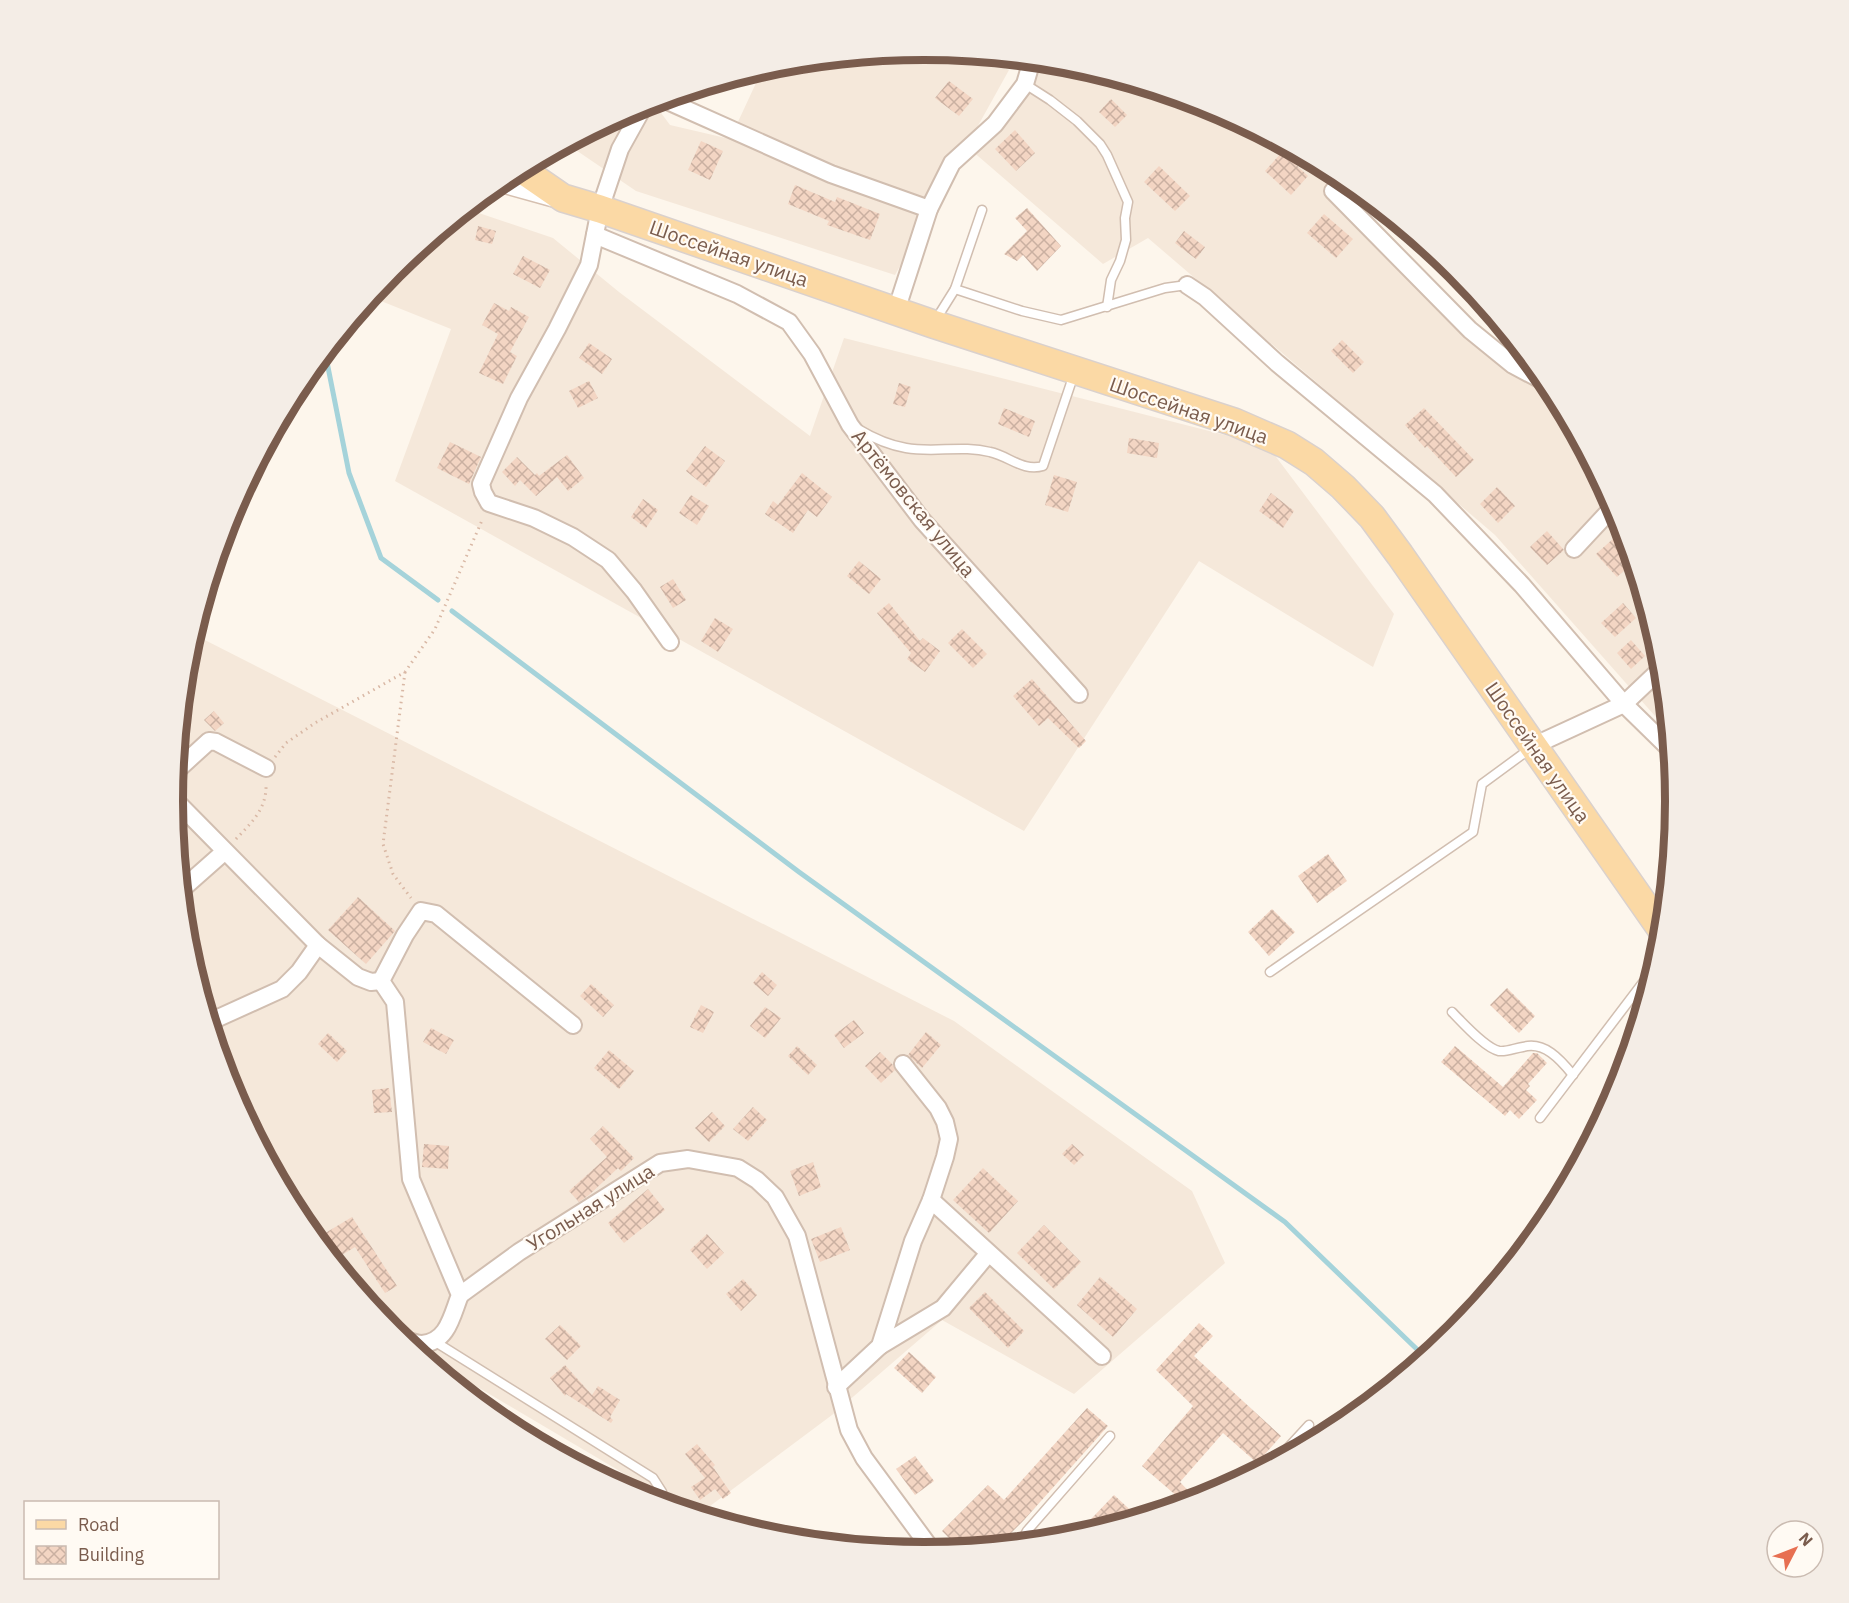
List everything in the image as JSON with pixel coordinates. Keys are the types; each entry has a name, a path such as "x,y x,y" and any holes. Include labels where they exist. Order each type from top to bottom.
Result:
{"main road":[{"path":"529,175 563,198"},
{"name":"Шоссейная улица","path":"515,184 563,198 598,222 896,311 1234,422 1287,445 1314,462 1343,487 1371,517 1407,564 1656,922"}],"street":[{"path":"896,311 929,209 952,163 994,124 1025,84 1030,67"},
{"path":"674,104 831,174 929,209"},
{"path":"637,118 620,149 598,222 589,265 519,398 481,484 489,502 534,518 563,532 608,560 634,591 670,642"},
{"path":"1333,191 1470,330 1513,365 1530,374"},
{"name":"Артёмовская улица","path":"598,222 789,322 812,354 850,425 922,520 1079,694"},
{"path":"1187,285 1204,297 1277,363 1436,494 1522,585 1624,704 1663,742"},
{"path":"1574,549 1608,513"},
{"path":"1533,746 1624,704 1655,675"},
{"path":"185,763 209,741 216,742 266,768"},
{"path":"183,809 318,945 358,977 371,982 381,981"},
{"path":"188,884 224,852"},
{"path":"381,981 405,935 421,911 436,914 573,1025"},
{"path":"216,1020 282,989 299,972 318,945"},
{"path":"381,981 395,1002 411,1179 460,1295 445,1334 434,1341 419,1343"},
{"path":"880,1346 913,1241 931,1200 949,1139 945,1122 938,1108 903,1064"},
{"name":"Угольная улица","path":"460,1295 519,1252 660,1163 688,1159 738,1168 758,1180 776,1197 797,1236 849,1430 864,1458 927,1543"},
{"path":"931,1200 1101,1356"},
{"path":"836,1387 880,1346 943,1308 988,1254"}],"lane":[{"path":"1025,84 1077,121 1100,144 1128,202 1125,240 1120,261 1111,280 1107,307"},
{"path":"933,324 955,289 982,210"},
{"path":"955,289 1023,311 1061,320 1165,288 1187,285"},
{"path":"850,425 880,441 908,448 978,449 996,453 1027,468 1035,468 1043,466 1075,371"},
{"path":"1270,972 1473,832 1482,784 1533,746"},
{"path":"1540,1118 1644,982"},
{"path":"1452,1012 1490,1047 1498,1051 1534,1045 1544,1047 1573,1075"},
{"path":"434,1341 652,1478 662,1491 661,1495"},
{"path":"1288,1448 1309,1425"},
{"path":"1024,1536 1110,1436"}],"path":[{"path":"224,852 259,815 266,792 266,768 286,743 405,672 435,628 489,502"},
{"path":"405,672 383,844 393,874 421,911"}],"shaded area":[{"path":"924,60 993,64 1009,70 895,275 636,191 574,149 658,109 670,125 730,139 758,79 828,66"},
{"path":"1034,68 1116,85 1208,116 1295,159 1332,182 1516,371 1536,382 1567,431 1610,518 1627,563 1652,657 1662,723 1495,535 1148,238 1103,264 971,150"},
{"path":"475,212 553,238 619,292 810,436 844,338 1268,446 1394,614 1373,667 1199,561 1024,831 395,481 451,329 379,300 400,277"},
{"path":"201,638 954,1021 1192,1191 1225,1263 1074,1394 942,1320 832,1415 705,1510 657,1493 450,1370 436,1359 400,1326 336,1253 282,1172 259,1129 222,1040 197,946 189,898 183,802 185,753 189,705"}],"building":[{"path":"949,81 973,99 959,116 935,98"},
{"path":"1111,99 1127,115 1115,127 1099,112"},
{"path":"1015,130 1035,153 1016,171 995,149"},
{"path":"701,141 723,151 710,180 688,170"},
{"path":"1282,152 1308,176 1291,195 1265,171"},
{"path":"1159,166 1190,196 1175,211 1144,182"},
{"path":"795,185 835,202 837,197 880,214 870,240 827,225 829,221 788,204"},
{"path":"1027,208 1061,246 1037,271 1023,255 1017,261 1004,254 1027,231 1015,218"},
{"path":"1324,214 1353,239 1336,258 1307,233"},
{"path":"478,226 496,231 492,244 475,240"},
{"path":"1184,231 1205,247 1196,259 1175,243"},
{"path":"523,256 550,270 540,288 513,274"},
{"path":"494,303 509,311 511,307 529,317 510,352 517,356 503,384 479,373 498,334 482,325"},
{"path":"1342,340 1364,362 1353,373 1331,351"},
{"path":"589,343 612,359 602,374 579,358"},
{"path":"589,381 598,398 578,408 569,391"},
{"path":"899,383 911,387 905,407 893,404"},
{"path":"1004,408 1035,421 1029,437 998,424"},
{"path":"1424,408 1474,460 1456,477 1427,446 1425,448 1405,425"},
{"path":"1129,438 1159,443 1157,458 1127,453"},
{"path":"450,442 481,457 469,484 437,468"},
{"path":"705,446 725,461 706,487 686,471"},
{"path":"567,455 584,478 568,491 557,477 536,496 520,480 515,486 502,472 517,457 535,475 537,473 539,476"},
{"path":"802,473 832,497 817,517 808,510 793,533 765,514 773,501 778,505"},
{"path":"1054,475 1077,482 1068,512 1045,505"},
{"path":"1497,487 1515,506 1498,523 1480,504"},
{"path":"1271,493 1294,511 1283,528 1259,511"},
{"path":"691,495 709,506 697,525 679,513"},
{"path":"643,499 658,510 646,528 631,517"},
{"path":"1547,531 1564,550 1547,565 1530,547"},
{"path":"1617,536 1628,567 1617,577 1596,554"},
{"path":"859,561 881,579 869,594 847,576"},
{"path":"673,579 686,600 673,608 660,587"},
{"path":"889,603 920,641 923,638 940,651 925,672 907,659 911,653 877,613"},
{"path":"1623,603 1636,618 1615,637 1601,623"},
{"path":"715,618 733,629 718,652 701,641"},
{"path":"962,629 987,654 973,668 948,643"},
{"path":"1631,640 1645,656 1631,669 1617,653"},
{"path":"1032,679 1086,741 1079,748 1048,718 1039,726 1013,696"},
{"path":"214,711 224,723 215,731 204,720"},
{"path":"1328,854 1347,881 1317,903 1298,876"},
{"path":"358,897 395,931 366,964 328,930"},
{"path":"1272,909 1295,932 1269,956 1248,932"},
{"path":"762,972 777,985 768,996 753,983"},
{"path":"591,984 614,1005 603,1017 580,996"},
{"path":"1507,988 1535,1016 1519,1033 1490,1005"},
{"path":"701,1005 714,1012 703,1033 690,1027"},
{"path":"765,1007 781,1018 765,1038 750,1026"},
{"path":"854,1020 864,1033 844,1048 834,1035"},
{"path":"431,1028 454,1040 446,1054 423,1042"},
{"path":"926,1032 941,1045 922,1068 908,1055"},
{"path":"328,1033 347,1051 337,1062 318,1044"},
{"path":"797,1046 817,1065 808,1075 788,1056"},
{"path":"1455,1046 1503,1087 1533,1053 1537,1053 1547,1063 1528,1084 1530,1086 1526,1090 1537,1100 1519,1119 1510,1110 1505,1116 1441,1062"},
{"path":"609,1050 634,1071 619,1089 594,1068"},
{"path":"880,1052 895,1070 881,1083 865,1066"},
{"path":"389,1088 392,1112 374,1113 372,1090"},
{"path":"753,1107 767,1120 748,1141 733,1129"},
{"path":"712,1112 725,1126 709,1142 695,1128"},
{"path":"603,1126 634,1158 621,1171 618,1168 579,1202 569,1191 607,1157 590,1139"},
{"path":"424,1144 449,1146 448,1169 422,1167"},
{"path":"1072,1144 1084,1155 1074,1165 1062,1154"},
{"path":"813,1162 821,1187 799,1196 790,1171"},
{"path":"983,1168 1018,1201 989,1233 953,1200"},
{"path":"648,1189 665,1210 624,1243 608,1223"},
{"path":"352,1217 397,1286 385,1293 355,1247 339,1257 323,1234"},
{"path":"1044,1225 1081,1262 1054,1289 1017,1253"},
{"path":"841,1227 850,1250 820,1262 811,1239"},
{"path":"707,1234 724,1253 707,1269 690,1250"},
{"path":"1100,1277 1137,1309 1113,1337 1077,1305"},
{"path":"743,1279 757,1295 741,1311 726,1294"},
{"path":"985,1292 1024,1331 1008,1348 969,1308"},
{"path":"1199,1323 1213,1336 1194,1356 1281,1436 1257,1463 1223,1433 1180,1482 1191,1493 1179,1498 1142,1466 1193,1406 1156,1370"},
{"path":"560,1325 581,1346 567,1360 545,1339"},
{"path":"909,1352 936,1377 922,1393 894,1368"},
{"path":"565,1365 592,1395 598,1386 620,1400 610,1417 613,1420 611,1423 566,1394 565,1396 550,1378"},
{"path":"1087,1408 1108,1426 1006,1538 953,1542 942,1531 988,1485 1004,1500"},
{"path":"697,1444 715,1465 713,1467 731,1493 723,1499 715,1489 700,1500 691,1487 705,1478 685,1454"},
{"path":"915,1456 934,1481 915,1495 896,1469"},
{"path":"1114,1495 1133,1513 1116,1518 1085,1525"}],"waterway":[{"path":"327,363 349,473 381,558 438,600"},
{"path":"452,611 799,872 1285,1222 1420,1352"}]}
